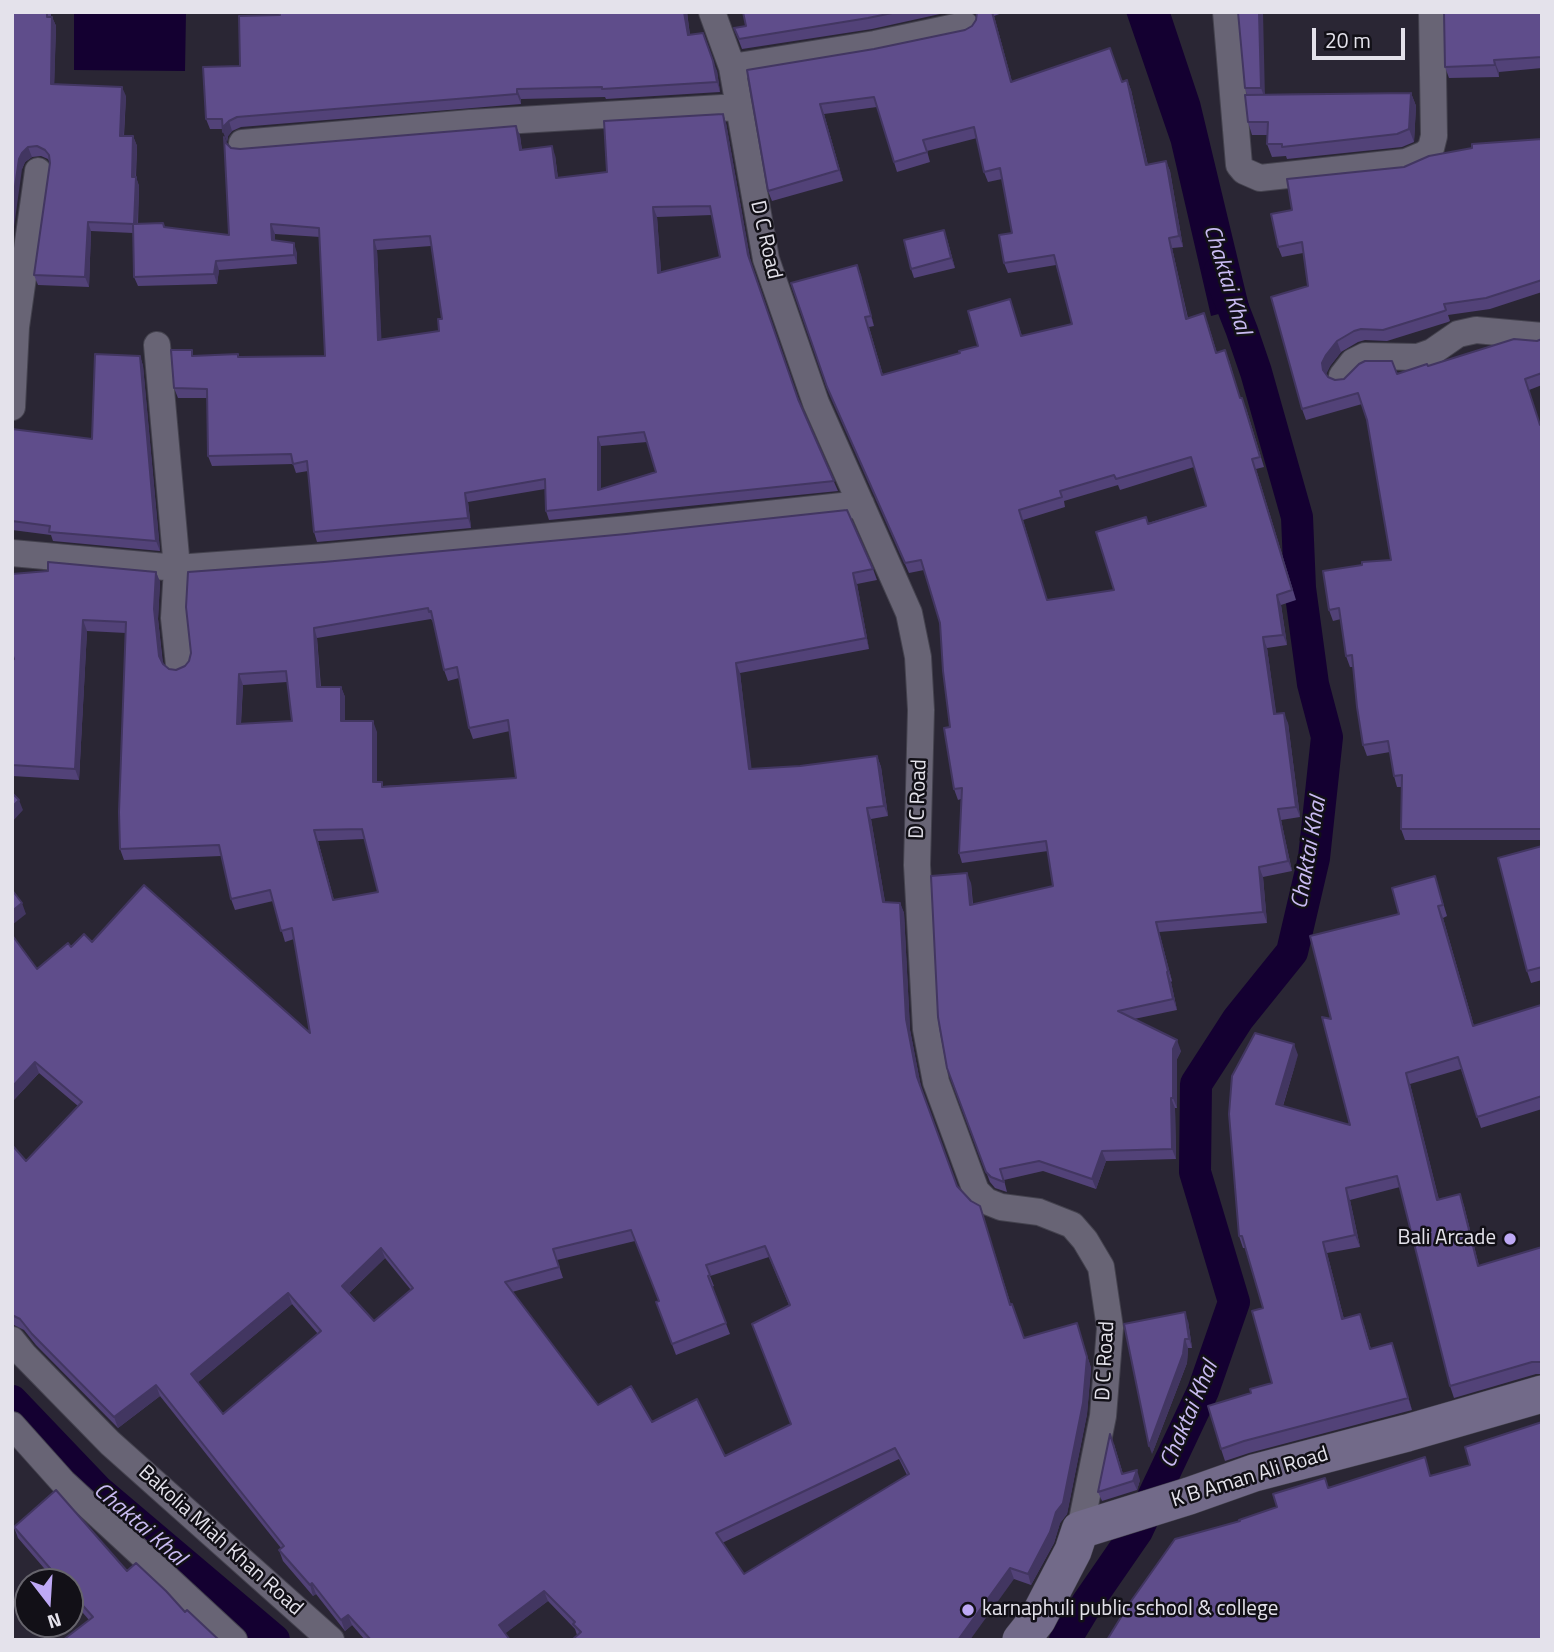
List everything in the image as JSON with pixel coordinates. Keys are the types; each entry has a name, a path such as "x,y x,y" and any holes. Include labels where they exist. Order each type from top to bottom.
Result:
{"street":[{"name":"D C Road","path":"712,12 732,66 766,259 816,404 909,613 918,657 921,710 917,865 926,1029 936,1082 976,1191 986,1201 1001,1207 1039,1212 1072,1225 1086,1240 1101,1267 1111,1328 1103,1416 1077,1541"},
{"path":"1226,12 1239,164 1244,170 1260,178 1406,162 1426,154 1431,148 1434,136 1432,12"},
{"path":"732,66 875,44 965,25"},
{"path":"242,143 471,123 738,107"},
{"path":"12,408 14,327 38,171"},
{"path":"1342,376 1353,362 1365,356 1418,357 1432,352 1458,334 1476,330 1542,336"},
{"path":"157,345 177,568 174,618 179,665"},
{"path":"12,553 177,568 477,543 861,504"},
{"name":"Bakolia Miah Khan Road","path":"12,1340 110,1443 331,1640"},
{"name":"K B Aman Ali Road","path":"1077,1541 1407,1433 1542,1394"},
{"name":"K B Aman Ali Road","path":"1253,1484 1402,1456 1542,1415"},
{"path":"12,1424 63,1482 234,1640"},
{"path":"1021,1640 1037,1620 1077,1541"}],"water":[{"path":"74,12 186,12 185,71 74,70"},
{"path":"1126,12 1170,12 1200,102 1249,306 1211,316 1171,143"}],"building":[{"path":"12,12 47,12 47,17 52,17 51,84 122,87 120,136 133,136 132,177 136,177 134,224 88,222 85,277 34,275 50,163 49,155 37,146 28,147 19,159 12,207"},
{"path":"279,12 684,12 688,35 703,33 717,82 602,89 517,89 517,94 237,117 224,126 223,132 222,119 206,119 203,67 240,66 239,16 280,15"},
{"path":"743,12 897,12 739,39 734,28 746,26"},
{"path":"977,12 992,12 1011,82 1110,48 1122,82 1127,80 1146,165 1166,161 1179,236 1169,238 1186,319 1204,313 1216,353 1225,350 1260,457 1252,459 1292,590 1277,595 1283,635 1263,637 1274,714 1284,713 1296,807 1278,809 1288,861 1259,867 1263,912 1156,922 1173,999 1118,1011 1177,1040 1173,1049 1172,1149 1102,1151 1092,1179 1039,1161 1000,1169 1004,1182 991,1177 986,1172 947,1068 938,1017 931,876 967,873 970,905 1053,886 1046,841 959,853 962,788 954,789 944,728 950,727 940,623 921,560 905,563 827,387 791,283 857,265 871,316 865,317 882,375 978,346 968,311 1010,299 1021,336 1072,324 1054,255 1004,263 999,235 1012,233 1000,168 984,172 974,127 923,140 927,152 894,162 874,97 820,104 839,170 768,191 747,70 874,49 965,30 976,20","holes":["1191,457 1206,506 1148,524 1146,517 1096,532 1114,590 1047,600 1019,510 1062,497 1060,491 1114,475 1116,479"]},
{"path":"1238,12 1259,12 1261,88 1245,88"},
{"path":"1444,12 1542,12 1542,57 1494,60 1495,65 1445,67"},
{"path":"1411,93 1409,129 1397,134 1282,147 1282,144 1267,144 1268,122 1248,122 1245,95"},
{"path":"723,114 748,255 798,399 834,481 546,511 545,479 465,493 468,518 314,532 307,461 293,464 291,454 208,456 207,389 174,388 171,350 192,350 192,356 325,356 319,228 271,224 272,240 294,243 294,255 216,261 214,274 134,277 133,224 163,223 164,227 229,235 224,137 231,148 240,149 516,126 520,150 552,146 556,178 607,172 604,121","holes":["710,206 720,257 658,273 653,207","430,236 442,319 438,319 439,331 378,340 374,240","644,432 656,472 598,490 598,437"]},
{"path":"1542,139 1542,280 1486,298 1444,304 1444,311 1383,330 1354,331 1337,341 1322,363 1328,377 1335,380 1344,379 1365,361 1392,361 1397,374 1514,339 1542,339 1542,373 1525,379 1542,425 1542,829 1401,829 1402,775 1394,776 1388,741 1363,745 1352,655 1346,656 1339,608 1329,610 1323,571 1362,565 1362,562 1391,560 1367,420 1358,393 1302,409 1271,297 1308,286 1302,242 1278,247 1271,214 1292,210 1287,179 1404,167 1429,156 1472,148 1472,144"},
{"path":"944,230 951,258 911,269 904,240"},
{"path":"95,354 140,356 156,541 49,532 50,526 12,521 12,429 92,439"},
{"path":"847,510 873,569 853,573 866,638 736,663 749,769 800,766 877,756 884,806 867,808 883,902 900,903 906,1019 917,1077 957,1186 971,1201 980,1206 1010,1305 1012,1304 1024,1338 1077,1323 1087,1357 1083,1403 1063,1503 1056,1512 1050,1532 1028,1574 1010,1568 958,1640 572,1640 581,1632 573,1624 575,1622 544,1591 499,1625 510,1640 371,1640 348,1615 341,1620 312,1583 310,1585 279,1550 284,1546 156,1385 114,1417 20,1319 12,1315 12,1145 26,1161 82,1102 35,1062 12,1087 12,935 37,969 68,943 71,947 84,934 92,942 144,885 310,1033 292,928 281,931 270,890 231,899 219,845 120,849 126,622 83,620 75,769 12,765 12,574 48,571 48,562 156,572 154,609 159,656 169,669 176,670 185,666 191,653 186,607 188,572 626,534","holes":["428,608 429,612 431,611 444,670 457,667 469,728 508,720 516,778 382,787 382,782 373,782 373,721 341,721 341,687 317,687 314,628","286,671 292,721 237,724 239,674","362,829 378,892 333,900 314,830","631,1230 659,1301 656,1302 672,1344 726,1323 706,1265 765,1246 790,1305 752,1324 791,1424 725,1456 697,1399 652,1422 631,1386 598,1405 505,1282 559,1267 553,1249","381,1248 413,1288 374,1321 342,1286","288,1293 321,1331 223,1414 191,1374","895,1448 909,1474 744,1574 716,1533"]},
{"path":"12,793 19,800 12,807"},
{"path":"1542,846 1542,967 1527,971 1498,858"},
{"path":"1435,876 1443,905 1438,906 1473,1026 1541,1005 1542,1008 1542,1096 1477,1117 1458,1057 1406,1073 1437,1200 1460,1194 1478,1266 1542,1247 1542,1362 1532,1362 1450,1386 1397,1176 1346,1188 1355,1235 1323,1242 1342,1319 1360,1314 1370,1349 1392,1343 1408,1398 1221,1449 1208,1406 1251,1393 1250,1389 1272,1383 1252,1311 1263,1308 1242,1236 1239,1236 1229,1114 1232,1076 1255,1033 1294,1044 1276,1104 1350,1125 1322,1017 1331,1019 1310,936 1399,914 1392,888"},
{"path":"12,890 22,903 12,911"},
{"path":"1185,1312 1189,1339 1185,1339 1183,1354 1149,1446 1124,1324"},
{"path":"1542,1422 1542,1640 1107,1640 1175,1539 1240,1521 1277,1507 1273,1494 1325,1478 1328,1488 1425,1457 1430,1476 1470,1465 1465,1447"},
{"path":"1110,1434 1122,1474 1137,1470 1133,1481 1098,1492"},
{"path":"56,1490 127,1571 136,1563 185,1612 187,1610 219,1640 63,1640 84,1638 84,1624 93,1617 84,1607 84,1568 50,1568 14,1527"}],"waterway":[{"name":"Chaktai Khal","path":"1065,1640 1137,1531 1203,1391 1234,1302 1195,1172 1196,1084 1238,1019 1292,952 1314,858 1327,737 1313,684 1300,588 1297,517 1256,372 1219,272"},
{"name":"Chaktai Khal","path":"12,1401 98,1491 274,1640"}],"place":[{"name":"Bali Arcade","path":"1510,1239"},
{"name":"karnaphuli public school & college","path":"968,1610"}]}
